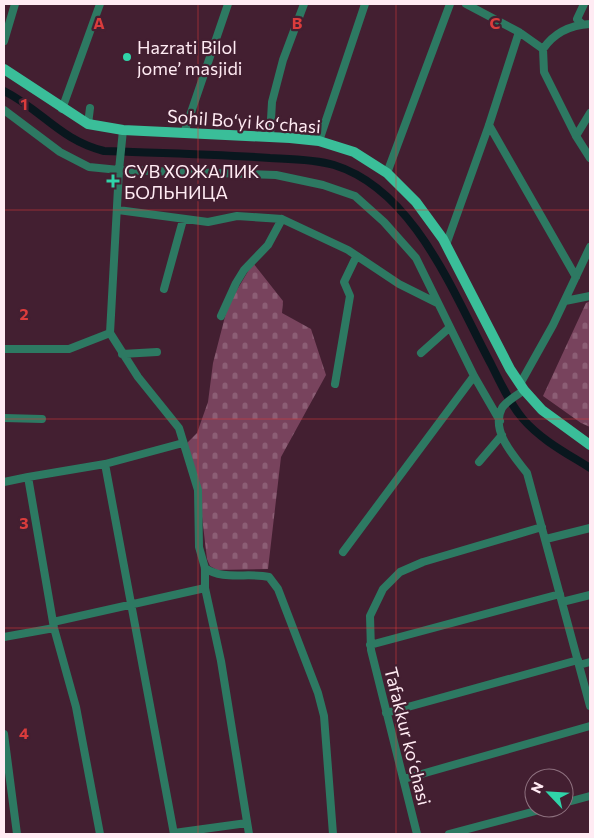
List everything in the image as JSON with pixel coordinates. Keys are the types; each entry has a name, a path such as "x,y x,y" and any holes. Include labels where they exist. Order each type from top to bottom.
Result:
{"main road":[{"name":"Sohil Boʻyi koʻchasi","path":"4,69 88,124 123,133 184,133 319,141 354,152 387,172 416,202 446,245 522,387 542,410 590,445"}],"street":[{"path":"4,41 15,4"},
{"path":"62,108 100,4"},
{"path":"184,133 228,4"},
{"path":"270,137 272,102 284,60 304,4"},
{"path":"319,141 364,4"},
{"path":"387,172 450,4"},
{"path":"466,4 519,32 543,49"},
{"path":"584,4 577,19 586,24"},
{"path":"586,24 556,34 543,49 544,72 576,136 590,158"},
{"path":"446,245 489,125 519,32"},
{"path":"88,124 90,108"},
{"path":"4,110 60,152 89,166 276,175 323,185 354,196 384,222 416,258 436,303 500,421"},
{"path":"576,136 590,113"},
{"path":"489,125 576,277"},
{"path":"123,133 119,167 110,333 122,354 179,428 198,490 199,547 205,568 205,588 221,661 249,834"},
{"path":"118,210 208,222 237,216 282,219 348,250 399,284 436,303"},
{"path":"221,316 244,270 268,246 282,219"},
{"path":"164,289 183,220"},
{"path":"590,247 522,387 502,408 500,421 503,441 526,472 546,539 590,706"},
{"path":"335,384 350,296 344,282 356,257"},
{"path":"565,301 590,296"},
{"path":"421,353 449,328"},
{"path":"4,349 69,349 110,333"},
{"path":"122,354 157,352"},
{"path":"343,552 474,376"},
{"path":"4,418 42,419"},
{"path":"479,462 502,434"},
{"path":"4,482 105,464 183,443"},
{"path":"105,464 174,834 247,824"},
{"path":"28,477 54,625 76,707 100,834"},
{"name":"Tafakkur koʻchasi","path":"417,834 370,645 370,616 383,588 400,572 423,562 542,527"},
{"path":"546,539 590,528"},
{"path":"205,568 211,573 221,575 256,574 270,577 278,589 318,693 324,716 333,834"},
{"path":"4,637 130,603 205,588"},
{"path":"370,645 561,598 590,594"},
{"path":"386,713 579,662 590,662"},
{"path":"404,779 590,726"},
{"path":"4,734 17,834"},
{"path":"574,800 590,796"},
{"path":"450,834 524,814"}],"green space":[{"path":"253,263 283,301 282,313 311,329 326,375 281,457 268,569 217,570 210,566 207,559 199,491 187,443 197,433 208,402 213,363 228,305"},
{"path":"590,301 590,427 581,423 543,396 586,303"}],"waterway":[{"path":"4,91 75,140 104,151 310,160 334,165 362,178 388,197 410,221 429,248 518,413 530,427 546,440 590,468"}],"place":[{"name":"Hazrati Bilol jome’ masjidi","path":"127,57"},
{"name":"СУВ ХОЖАЛИК БОЛЬНИЦА","path":"113,181"}]}
